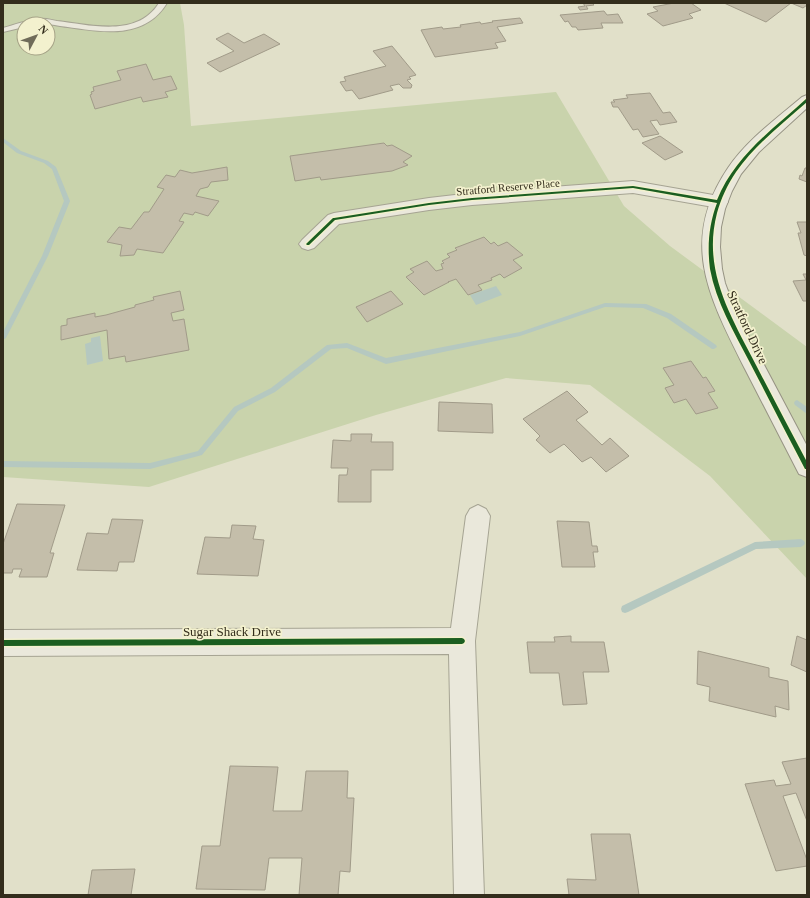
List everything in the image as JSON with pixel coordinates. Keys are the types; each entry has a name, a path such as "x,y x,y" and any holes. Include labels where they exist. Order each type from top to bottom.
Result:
{"street":[{"name":"Stratford Drive","path":"807,100 754,149 740,164 727,183 719,202 712,228 711,256 718,290 730,320 807,467"},
{"name":"Stratford Reserve Place","path":"308,244 334,219 429,204 465,200 633,187 719,202"},
{"path":"468,895 462,642 478,516"},
{"name":"Sugar Shack Drive","path":"3,643 462,642"}],"lane":[{"path":"3,30 39,21 110,30 122,29 153,17 159,11 163,3"}],"green space":[{"path":"3,3 180,3 184,25 191,126 556,92 624,206 670,246 807,347 807,579 710,476 590,385 506,378 376,415 149,487 3,477"}],"shaded area":[{"path":"496,286 502,295 476,305 470,295"},
{"path":"100,336 103,361 87,365 85,344 91,342 91,338"}],"building":[{"path":"583,3 592,3 594,5 586,6 588,9 580,10 578,7 585,6"},
{"path":"674,3 691,3 701,10 689,14 693,18 663,26 647,14 658,11 653,7"},
{"path":"724,3 791,3 766,22"},
{"path":"791,3 807,3 807,5 803,8"},
{"path":"604,11 607,15 618,14 623,23 601,23 603,28 578,30 576,27 572,27 568,21 565,22 560,15"},
{"path":"520,18 523,23 497,27 506,41 495,43 498,48 435,57 421,30 442,27 443,29 461,27 460,25 480,22 481,24 493,22 492,21"},
{"path":"228,33 244,43 264,34 280,44 220,72 207,63 234,51 216,39"},
{"path":"392,46 416,75 409,77 411,79 407,80 412,85 411,88 403,88 399,84 390,86 393,90 359,99 352,90 346,91 340,82 346,81 344,77 386,66 373,51"},
{"path":"146,64 153,80 171,76 177,89 165,92 168,97 143,102 141,97 95,109 90,95 92,94 91,92 94,91 93,87 121,80 117,71"},
{"path":"650,93 663,113 670,112 677,122 660,125 657,120 650,121 659,134 643,137 638,129 633,130 618,107 613,107 611,102 615,102 613,100 628,98 626,95"},
{"path":"660,136 683,152 665,160 642,143"},
{"path":"384,143 387,146 392,145 412,156 403,162 408,165 392,171 321,180 320,177 295,181 290,156"},
{"path":"227,167 228,180 211,182 208,187 200,189 196,196 219,201 208,216 195,212 193,215 184,213 179,221 184,222 163,253 137,249 134,255 120,256 122,245 107,242 119,227 131,229 144,212 149,212 164,189 157,187 166,175 175,177 180,170 192,173"},
{"path":"805,168 807,168 807,182 799,179"},
{"path":"797,222 807,222 807,256 804,255 798,233 801,233"},
{"path":"484,237 491,244 494,242 498,246 507,242 523,255 513,260 522,268 504,278 500,274 491,278 492,280 478,285 482,290 468,295 456,279 424,295 406,277 414,272 410,269 427,261 436,271 443,269 441,264 444,263 442,261 450,257 447,254 457,250 455,248"},
{"path":"803,274 807,274 807,301 803,301 793,281 806,280"},
{"path":"180,291 184,310 171,313 173,321 184,319 189,350 126,362 125,356 109,359 107,330 61,340 61,326 67,325 67,319 95,313 95,317 106,315 154,300 153,297"},
{"path":"391,291 403,304 367,322 356,307"},
{"path":"691,361 703,378 706,377 715,391 708,393 718,408 696,414 686,399 674,403 665,388 674,385 663,368"},
{"path":"567,391 588,412 576,420 602,445 610,438 629,456 606,472 591,457 582,462 564,444 550,453 536,440 540,436 523,419"},
{"path":"439,402 492,404 493,433 438,431"},
{"path":"351,434 372,434 371,442 393,442 393,470 371,470 371,502 338,502 339,475 347,475 348,468 331,468 333,440 351,441"},
{"path":"17,504 65,505 50,553 54,553 47,577 19,577 22,569 13,569 12,573 3,573 3,544"},
{"path":"112,519 143,520 134,562 119,562 117,571 77,570 87,533 108,534"},
{"path":"557,521 589,522 592,546 597,546 598,552 593,552 595,567 562,567"},
{"path":"232,525 256,526 253,539 264,540 258,576 197,574 205,537 230,538"},
{"path":"571,636 571,642 604,642 609,672 583,672 587,704 563,705 559,673 530,673 527,642 555,642 554,637"},
{"path":"797,636 807,640 807,672 791,665"},
{"path":"698,651 769,668 769,677 788,681 789,710 775,706 776,717 709,701 710,687 697,684"},
{"path":"807,758 807,821 796,793 783,796 807,860 807,866 776,871 745,784 774,780 776,786 791,784 782,762"},
{"path":"230,766 278,767 273,811 302,811 306,771 348,771 347,798 354,798 350,872 340,871 338,895 299,895 302,858 269,858 265,890 196,889 202,846 220,846"},
{"path":"591,834 630,834 639,895 569,895 567,879 596,880"},
{"path":"135,869 131,895 88,895 92,870"}],"waterway":[{"path":"3,140 19,152 46,162 54,168 67,201 45,256 3,338"},
{"path":"3,464 150,466 200,453 236,409 273,390 329,347 347,345 386,361 520,334 605,305 644,306 669,316 714,347"},
{"path":"797,403 807,411"},
{"path":"625,609 755,546 801,543"}],"cycle path":[{"path":"807,100 764,138 734,171 723,191 714,218 711,237 711,256 720,296 738,336 807,467"},
{"path":"308,244 334,219 429,204 472,199 633,187 719,202"},
{"path":"3,643 462,641"}]}
